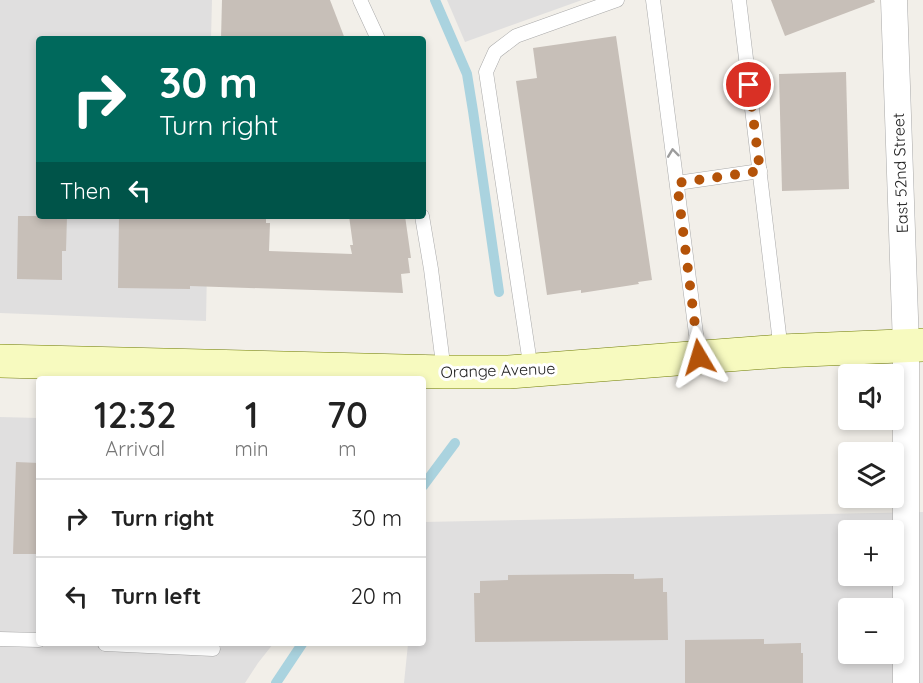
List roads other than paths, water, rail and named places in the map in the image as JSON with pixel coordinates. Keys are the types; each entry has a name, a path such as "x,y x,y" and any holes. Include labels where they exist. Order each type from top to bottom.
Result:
{"street":[{"name":"East 52nd Street","path":"894,0 914,345 906,683"},
{"name":"Orange Avenue","path":"0,361 509,372 781,351 914,345"}],"lane":[{"path":"360,0 377,36"},
{"path":"531,370 486,72 495,52 516,36 617,0"},
{"path":"653,0 699,357"},
{"path":"739,0 781,351"},
{"path":"677,183 760,171"},
{"path":"423,219 444,372"},
{"path":"0,639 36,640"},
{"path":"148,646 213,649"}],"waterway":[{"path":"435,0 467,74 499,292"},
{"path":"426,482 455,443"},
{"path":"276,683 301,646"}]}
